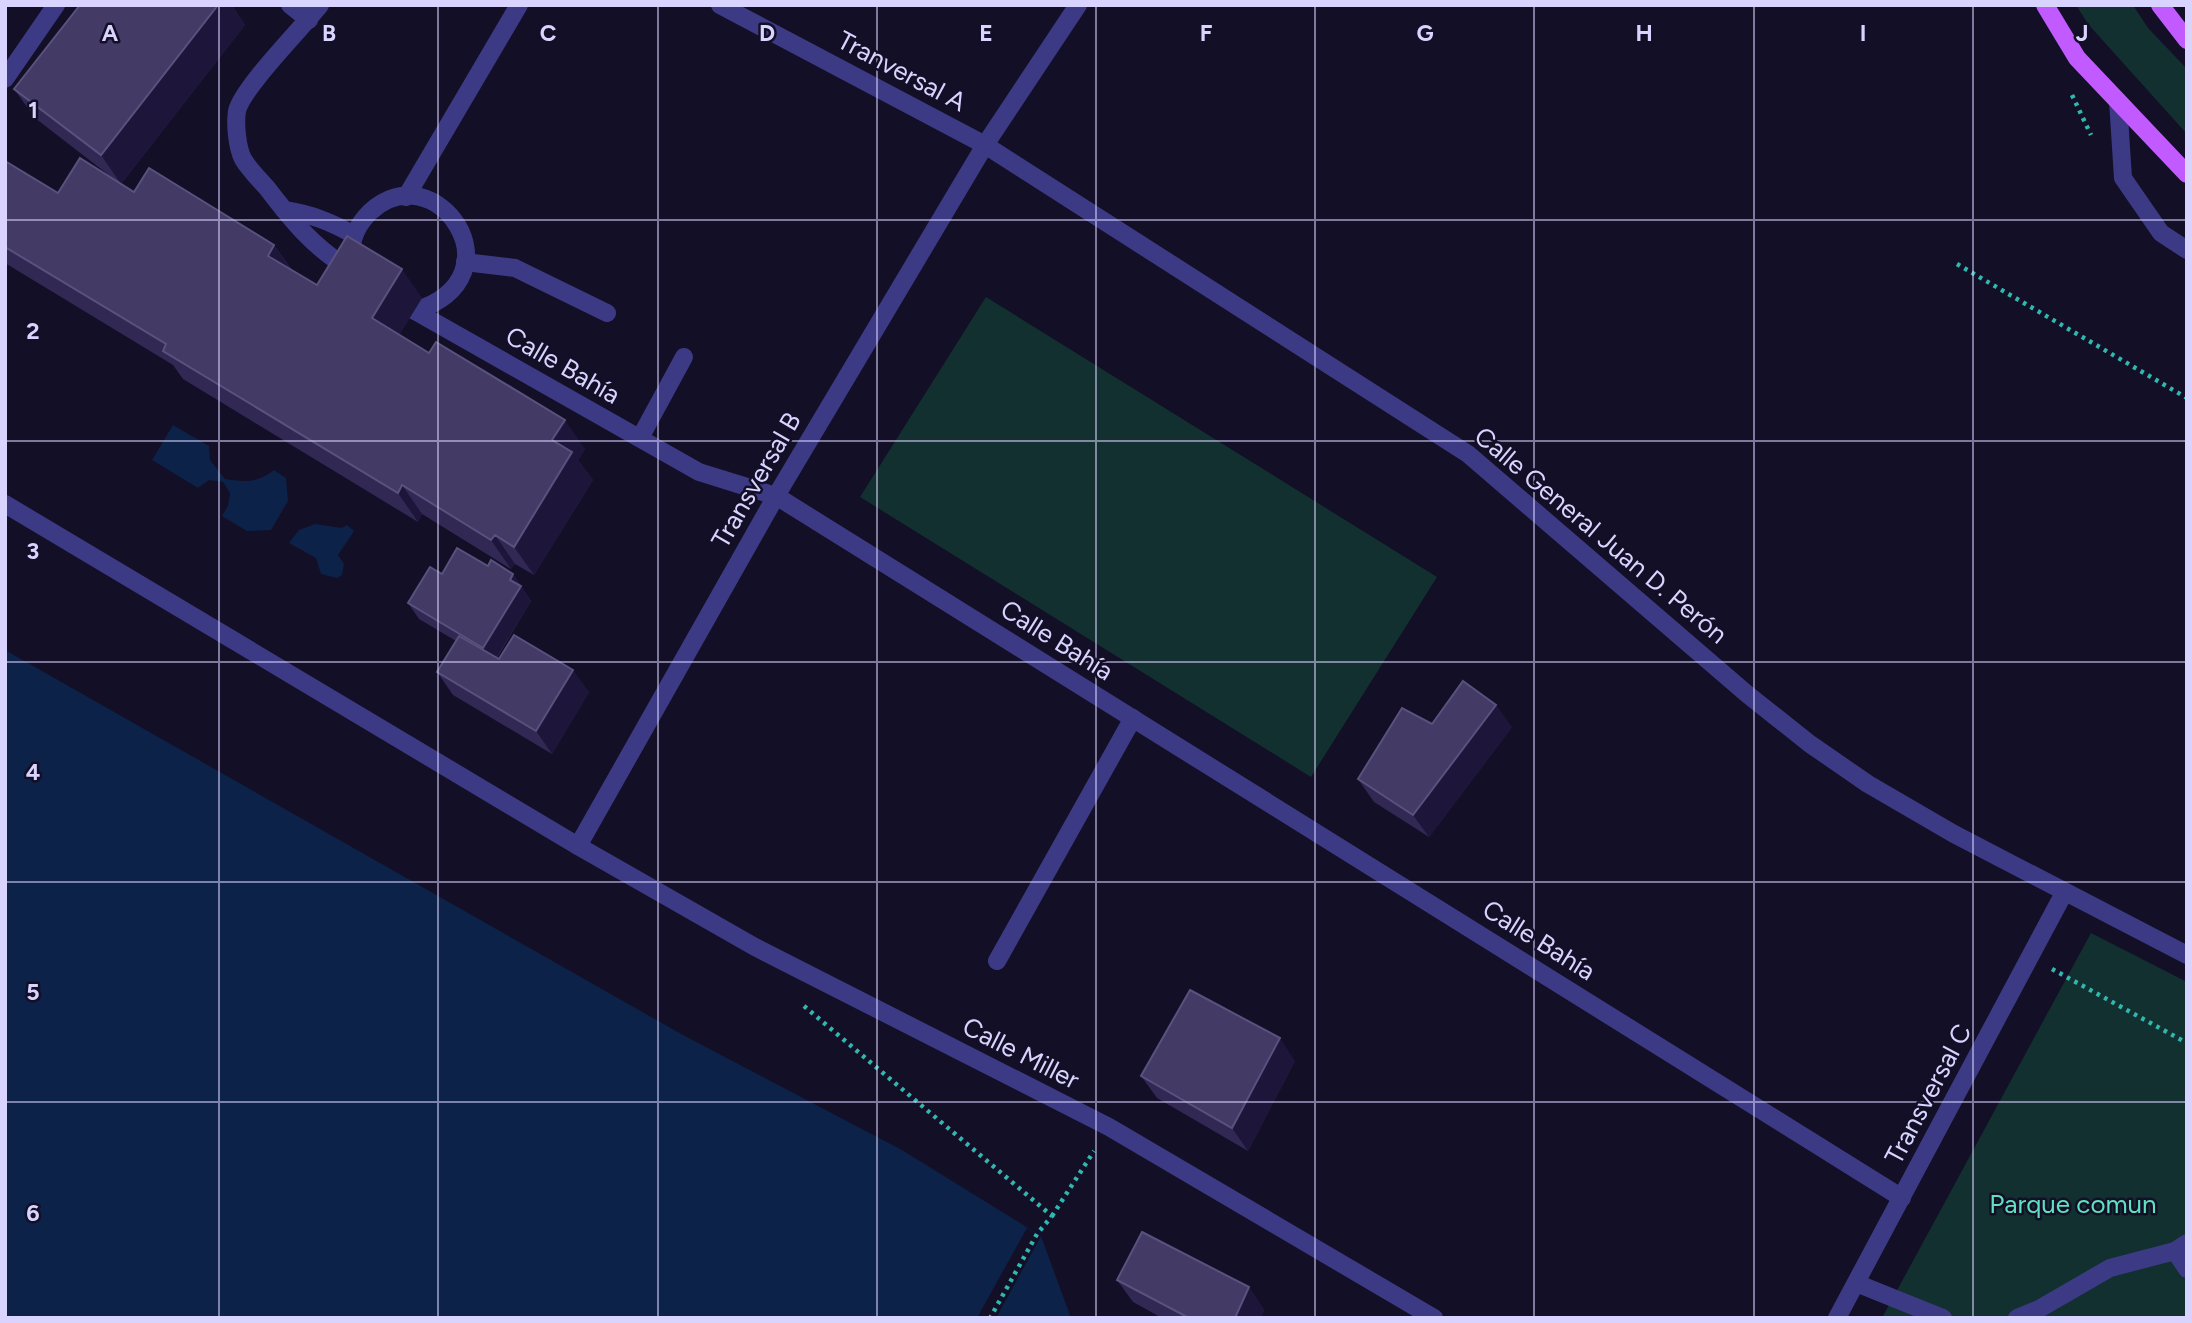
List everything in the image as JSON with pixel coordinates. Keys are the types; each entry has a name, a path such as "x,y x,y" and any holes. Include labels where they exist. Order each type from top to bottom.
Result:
{"main road":[{"path":"2045,5 2077,58 2187,174"},
{"path":"2160,5 2187,40"}],"street":[{"path":"5,79 56,5"},
{"path":"290,5 309,20"},
{"path":"320,5 247,92 237,110 242,157 309,240 356,276 351,253 354,235 364,219 377,206 395,198 423,198 451,215 463,237 465,262 515,268 607,313"},
{"path":"405,197 519,5"},
{"name":"Tranversal A","path":"720,5 985,145"},
{"name":"Transversal B","path":"578,846 776,496 985,145 1078,5"},
{"path":"2118,101 2123,178 2161,233 2187,250"},
{"name":"Calle General Juan D. Perón","path":"985,145 1468,454 1747,694 1819,751 1923,817 2187,955"},
{"path":"284,210 309,214 354,235"},
{"name":"Calle Bahía","path":"465,262 459,280 448,295 415,311 699,472 776,496 1902,1198"},
{"path":"640,438 684,357"},
{"name":"Calle Miller","path":"5,504 578,846 755,947 1109,1127 1434,1318"},
{"path":"997,961 1133,718"},
{"name":"Transversal C","path":"1837,1318 2064,893"},
{"path":"2017,1318 2039,1309 2110,1268 2181,1247 2187,1269"},
{"path":"1856,1283 1943,1318"}],"path":[{"path":"1957,264 2187,398"},
{"path":"2031,957 2187,1043"},
{"path":"797,1000 1052,1216"},
{"path":"989,1318 1037,1234 1052,1216 1109,1127"}],"green space":[{"path":"2076,5 2133,5 2148,28 2187,69 2187,134 2088,24"},
{"path":"986,297 1437,577 1311,777 860,497"},
{"name":"Parque comun","path":"2091,933 2187,982 2187,1318 1882,1318"}],"water":[{"path":"173,425 209,446 210,460 225,479 251,480 274,470 286,478 288,501 271,530 247,531 222,516 228,506 230,493 223,482 209,480 198,488 152,460"},
{"path":"315,524 342,528 347,525 354,531 338,555 344,564 342,575 337,578 321,574 316,558 289,543 299,530"},
{"path":"5,650 683,1035 902,1150 1041,1236 1071,1318 5,1318"}],"pier":[{"path":"1027,1228 1041,1236 996,1318 977,1318"}],"building":[{"path":"80,5 218,5 101,155 14,89"},
{"path":"80,158 134,192 149,168 274,245 268,256 317,285 347,236 402,269 372,318 429,353 436,342 565,420 552,440 572,452 514,547 495,535 491,540 402,485 398,493 163,351 166,344 5,247 5,161 58,193"},
{"path":"457,548 488,566 491,560 513,574 510,580 521,586 483,648 408,603 430,567 442,574"},
{"path":"514,635 573,670 536,731 437,672 459,636 499,659"},
{"path":"1463,681 1496,705 1413,815 1358,779 1402,708 1432,724"},
{"path":"1190,990 1280,1038 1232,1128 1141,1076"},
{"path":"1142,1232 1249,1287 1235,1318 1189,1318 1117,1280"}]}
